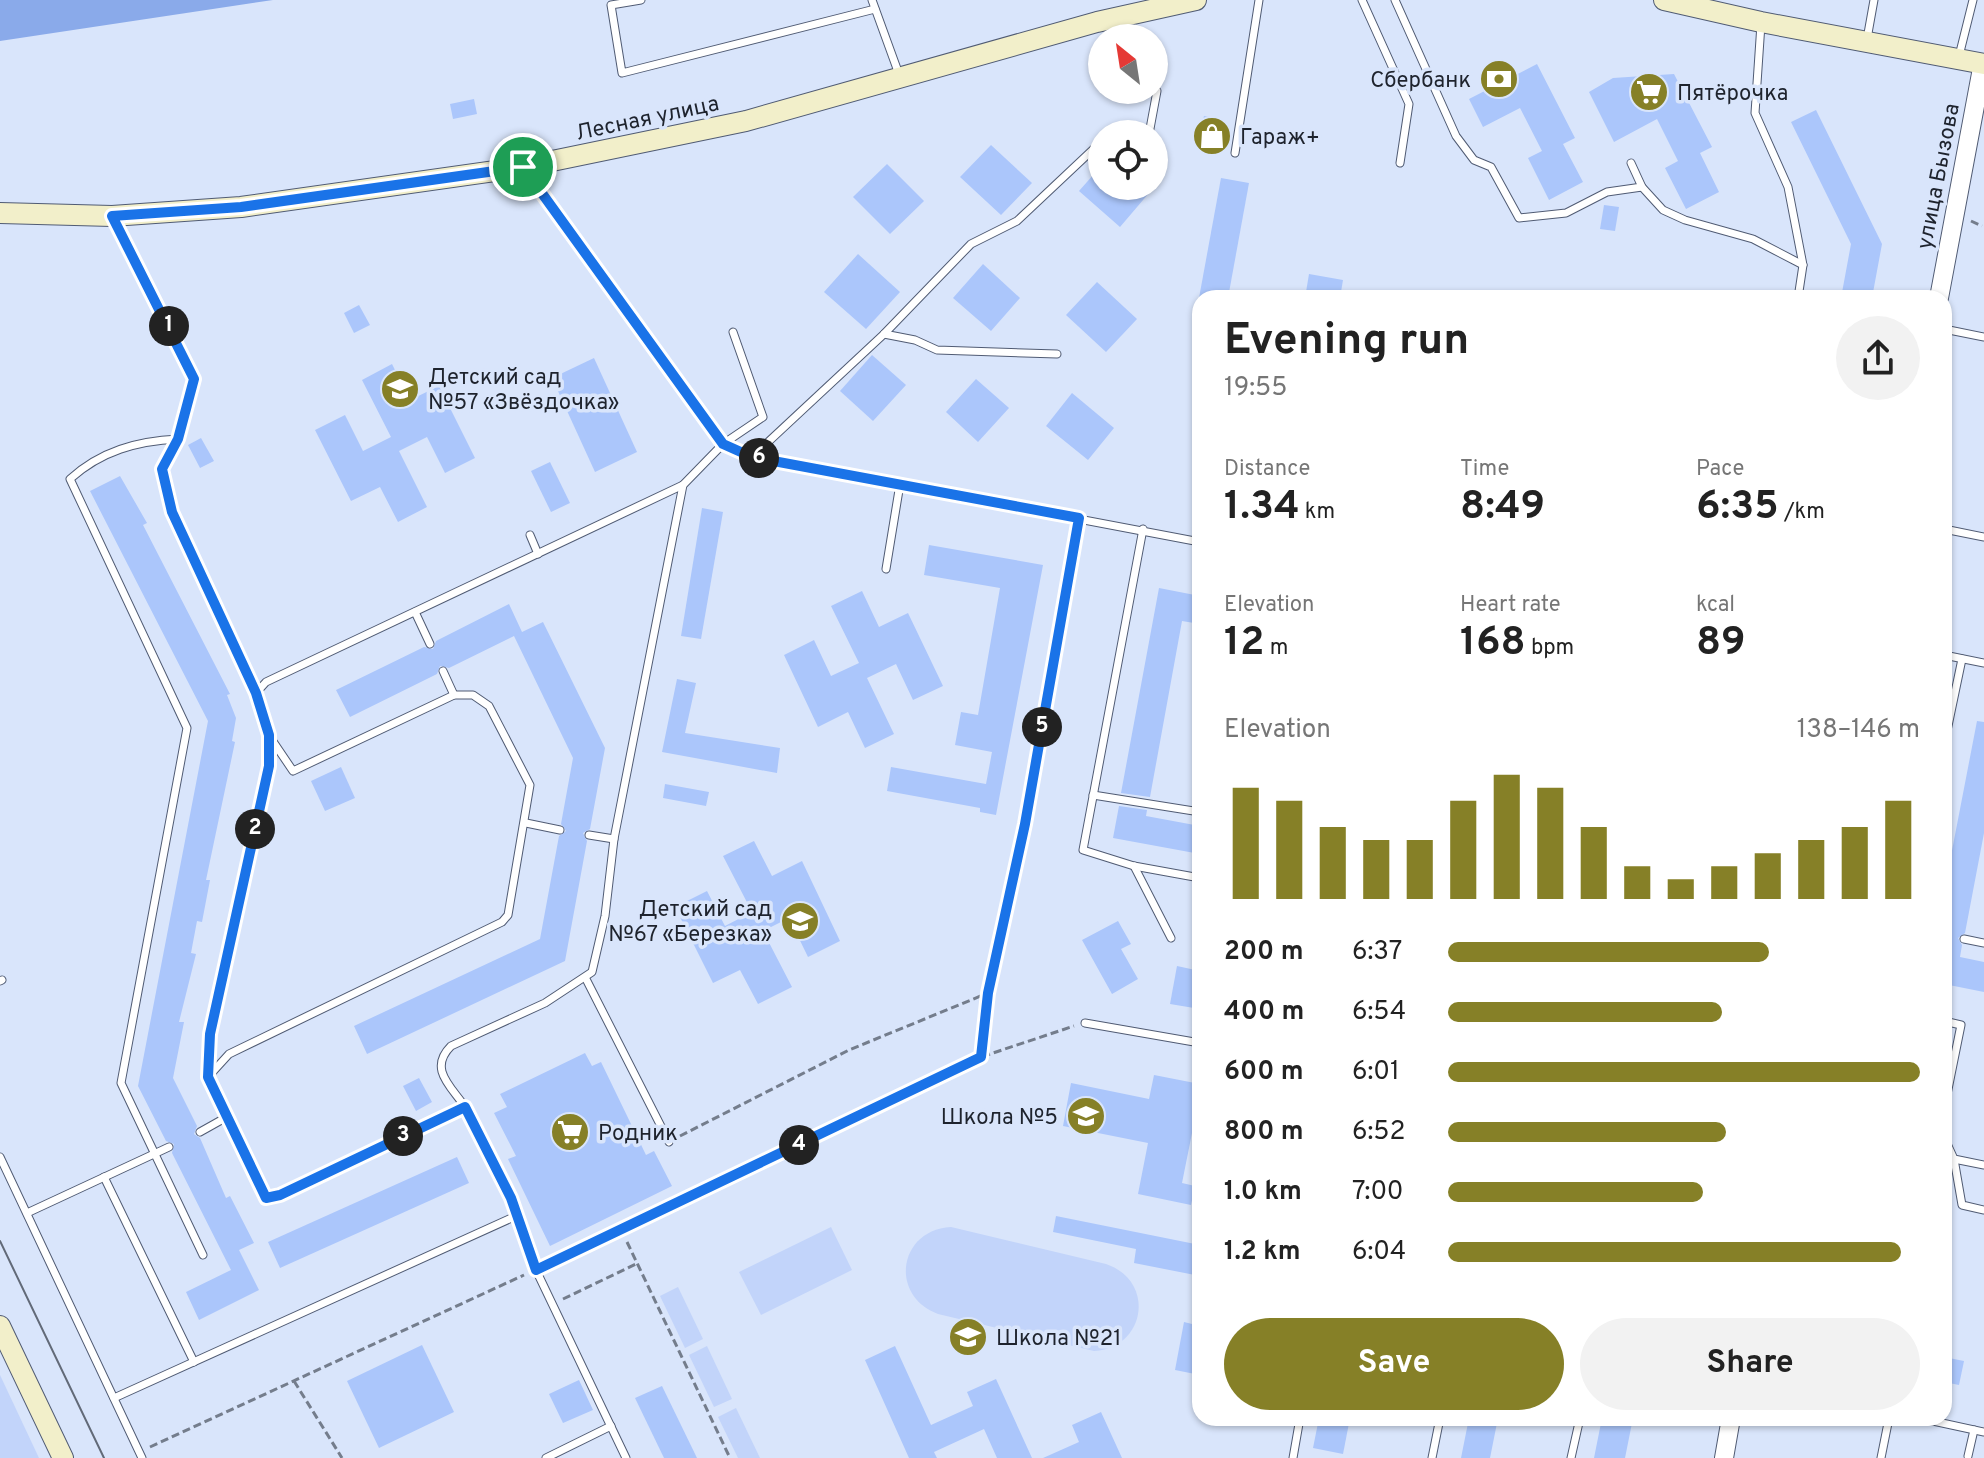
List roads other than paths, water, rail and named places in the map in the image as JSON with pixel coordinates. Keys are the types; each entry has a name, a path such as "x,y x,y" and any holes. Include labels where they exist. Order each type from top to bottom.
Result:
{"main road":[{"name":"Лесная улица","path":"0,213 112,216 241,207 523,167 746,121 1097,22 1196,0"},
{"path":"1664,0 1761,22 1983,64"},
{"path":"0,1326 63,1458"}],"street":[{"name":"улица Бызова","path":"1941,290 1983,64"},
{"path":"1724,1458 1730,1426"}],"lane":[{"path":"641,0 611,5 622,73 875,9"},
{"path":"872,0 901,78"},
{"path":"1235,153 1259,0"},
{"path":"1362,0 1409,104 1400,163"},
{"path":"1395,0 1456,136 1474,160 1491,167 1519,218 1566,213 1607,192 1642,187"},
{"path":"1866,42 1874,0"},
{"path":"1958,59 1973,0"},
{"path":"1761,22 1755,113 1788,187 1803,265 1799,290"},
{"path":"752,457 884,334 971,244 1017,221 1088,154"},
{"path":"1631,163 1642,187 1663,210 1685,220 1753,239 1803,265"},
{"path":"523,167 723,444 752,457 1192,540"},
{"path":"112,216 194,379 178,439 162,469 164,484 184,539 256,693 269,735 293,771 454,695 473,695 489,706 530,785 508,915 502,922 229,1054 208,1077"},
{"path":"1952,331 1984,337"},
{"path":"256,693 266,682 683,485 723,444 763,417 733,332"},
{"path":"884,334 915,340 937,350 1057,354"},
{"path":"178,439 141,441 107,454 70,479 187,728 121,1083 203,1255"},
{"path":"886,569 900,484"},
{"path":"626,1458 536,1270 516,1216 465,1107 440,1070 444,1053 451,1046 586,979 592,972 605,916 614,839 683,485"},
{"path":"1025,824 1079,518"},
{"path":"1143,529 1083,850 1134,866 1192,877"},
{"path":"1952,531 1984,537"},
{"path":"530,535 538,554"},
{"path":"415,612 430,644"},
{"path":"1952,657 1984,663"},
{"path":"1952,707 1962,659"},
{"path":"443,671 454,695"},
{"path":"269,735 269,766 210,1034 208,1077 266,1198 280,1195 465,1107"},
{"path":"1093,795 1192,811"},
{"path":"526,823 560,830"},
{"path":"589,835 614,839"},
{"path":"1134,866 1171,938"},
{"path":"1964,939 1984,943"},
{"path":"586,979 669,1142"},
{"path":"1085,1023 1192,1042"},
{"path":"1952,1023 1961,1025 1952,1069"},
{"path":"200,1132 225,1118"},
{"path":"27,1213 169,1147"},
{"path":"1952,1155 1962,1205 1984,1210"},
{"path":"0,1157 142,1458"},
{"path":"1954,1159 1984,1165"},
{"path":"104,1177 194,1362"},
{"path":"536,1270 669,1208"},
{"path":"114,1398 516,1216"},
{"path":"1952,1425 1984,1432"},
{"path":"546,1458 611,1426"},
{"path":"1293,1458 1299,1426"},
{"path":"1432,1458 1438,1426"},
{"path":"1571,1458 1578,1426"},
{"path":"1881,1458 1887,1426"},
{"path":"1968,1456 1974,1430"}],"tram line":[{"path":"0,1241 104,1458"}],"place":[{"name":"Сбербанк","path":"1499,79"},
{"name":"Пятёрочка","path":"1649,92"},
{"name":"Гараж+","path":"1212,136"},
{"name":"Детский сад №57 «Звёздочка»","path":"400,389"},
{"name":"Детский сад №67 «Березка»","path":"800,921"},
{"name":"Школа №5","path":"1086,1116"},
{"name":"Родник","path":"570,1132"},
{"name":"Школа №21","path":"968,1337"}]}
